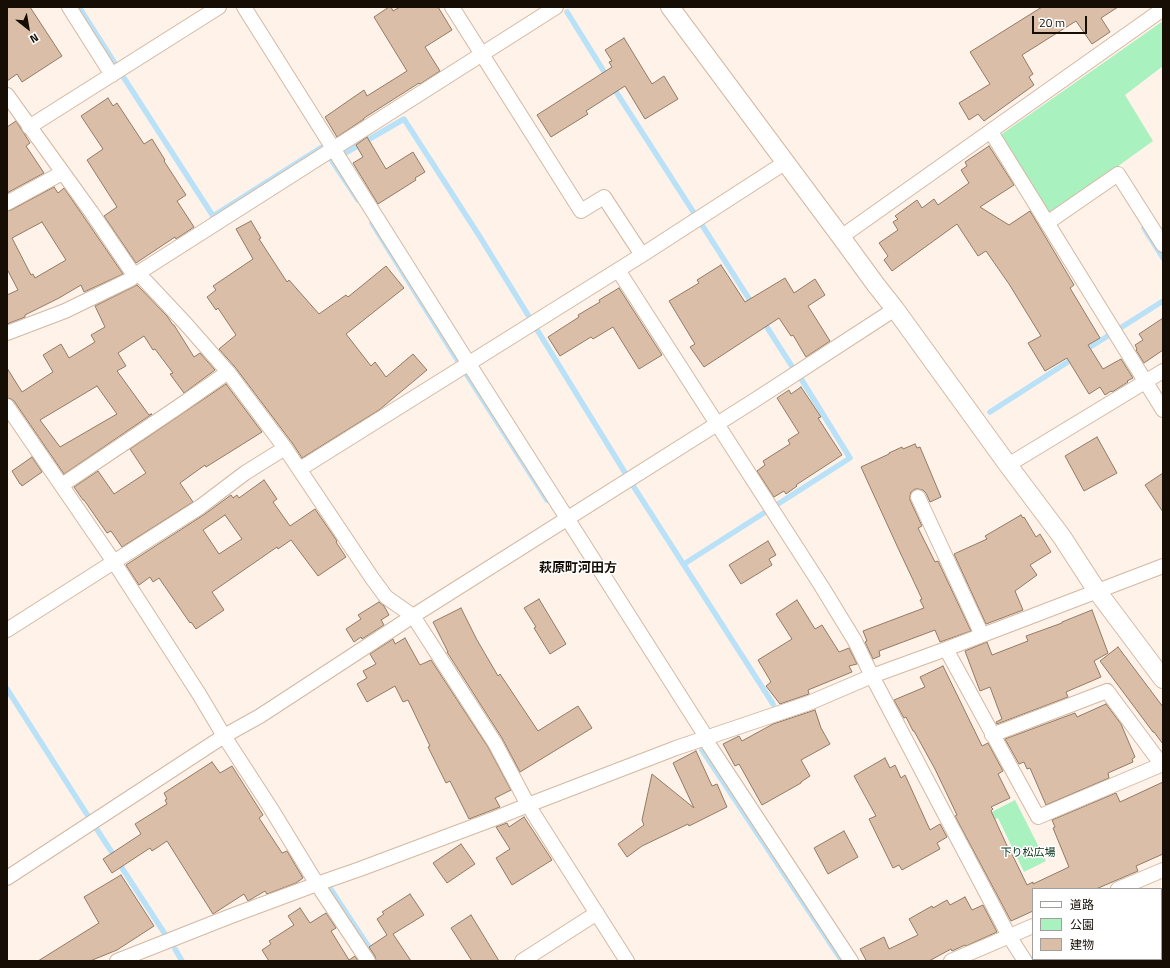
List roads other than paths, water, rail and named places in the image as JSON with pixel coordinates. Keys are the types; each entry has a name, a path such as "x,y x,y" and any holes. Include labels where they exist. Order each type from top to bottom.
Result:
{"street":[{"path":"70,7 112,75"},
{"path":"29,127 219,7"},
{"path":"244,7 468,364 703,732 714,752 852,961"},
{"path":"452,7 581,211 604,197 642,255"},
{"path":"7,334 65,311 132,279 138,273 556,7"},
{"path":"670,7 895,309 1062,537 1097,591 1163,679"},
{"path":"841,237 1163,9"},
{"path":"7,95 12,111 29,127 92,213 132,272 138,273 185,322 228,372 285,448 386,597 413,616 495,743 528,805 627,961"},
{"path":"990,132 1163,410"},
{"path":"300,470 642,255 786,162"},
{"path":"7,203 62,173"},
{"path":"1048,223 1118,174 1163,244"},
{"path":"618,270 851,634 1009,936 1025,961"},
{"path":"7,878 224,736 260,716 413,616 717,424 895,309"},
{"path":"1008,465 1163,371"},
{"path":"62,485 228,372"},
{"path":"7,406 114,562 270,806 317,884 368,961"},
{"path":"7,630 200,507 244,473 285,448"},
{"path":"918,497 982,635"},
{"path":"117,961 224,918 367,867 706,738 809,703 872,676 1163,566"},
{"path":"946,649 992,735 1038,818 1162,765 1107,691 992,735"},
{"path":"1120,888 1163,870"},
{"path":"522,961 597,913"},
{"path":"951,961 1032,926"}],"waterway":[{"path":"79,7 116,65"},
{"path":"567,12 608,78"},
{"path":"124,78 213,216 322,147"},
{"path":"613,87 694,213"},
{"path":"347,152 404,119 480,237 632,484 773,704"},
{"path":"332,161 358,200"},
{"path":"372,223 458,361"},
{"path":"702,225 753,305"},
{"path":"1144,228 1163,258"},
{"path":"1084,351 1163,301"},
{"path":"684,564 850,458 800,377 763,321"},
{"path":"990,412 1074,358"},
{"path":"467,375 547,500"},
{"path":"7,689 88,816"},
{"path":"702,750 842,961"},
{"path":"96,828 165,934"},
{"path":"330,888 378,961"},
{"path":"175,949 182,961"}],"district":[{"name":"萩原町河田方","path":"578,569"}],"park label":[{"name":"下り松広場","path":"1028,853"}]}
